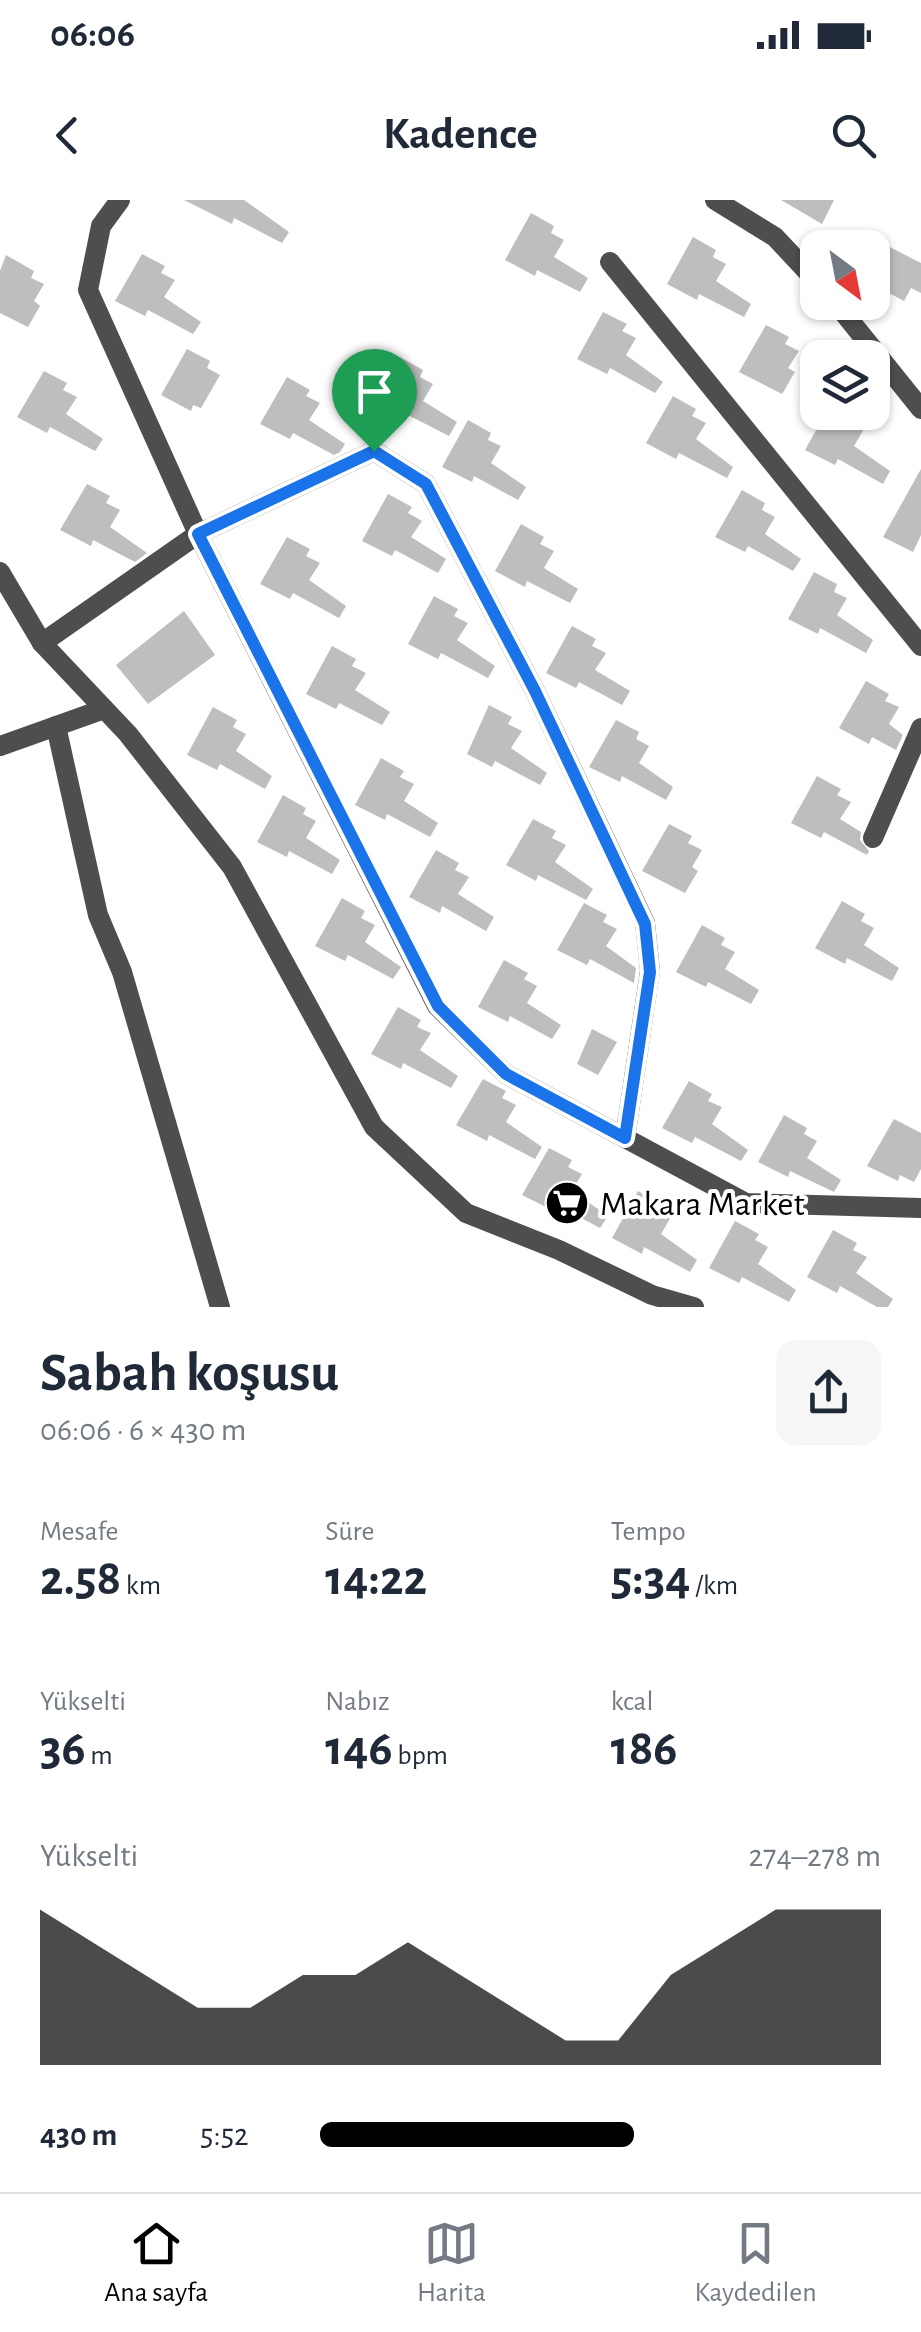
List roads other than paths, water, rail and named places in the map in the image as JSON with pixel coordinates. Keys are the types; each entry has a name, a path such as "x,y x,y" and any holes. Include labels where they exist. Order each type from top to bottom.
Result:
{"street":[{"path":"120,200 101,226 88,290 198,534 438,1006 506,1074 746,1203 921,1208"},
{"path":"715,200 775,237 800,264"},
{"path":"610,262 921,646"},
{"path":"849,320 921,409"},
{"path":"42,643 198,534 374,451 426,484 535,691 645,924 650,972 625,1138"},
{"path":"0,572 42,643 128,734 232,867 374,1127 466,1213 559,1250 652,1295 694,1307"},
{"path":"0,746 104,709"},
{"path":"56,726 98,915 122,972 220,1307"},
{"path":"874,838 921,728"}],"place":[{"name":"Makara Market","path":"567,1203"}]}
